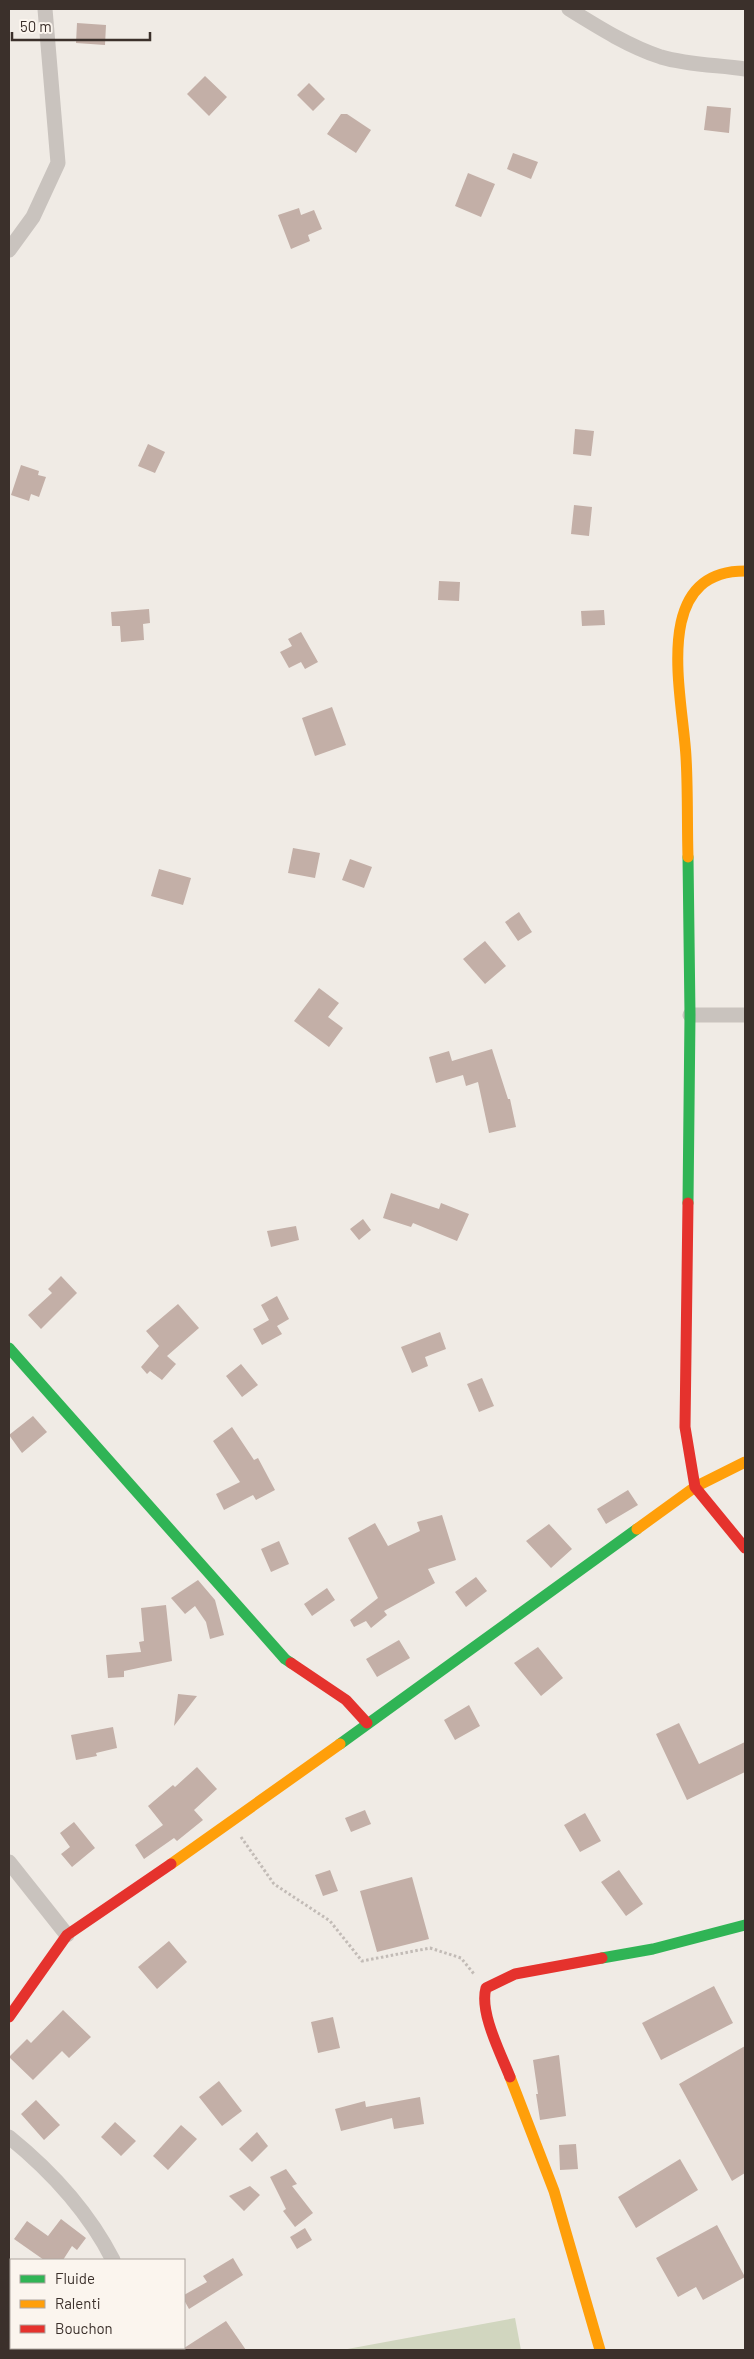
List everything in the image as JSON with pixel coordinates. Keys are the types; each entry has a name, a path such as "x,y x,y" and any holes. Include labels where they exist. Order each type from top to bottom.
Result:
{"street":[{"path":"9,250 33,217 58,163 45,9"},
{"path":"569,9 607,33 661,56 678,61 745,69"},
{"path":"745,570 732,571 709,578 694,593 683,611 679,627 678,679 686,757 690,1015 685,1427 695,1487 745,1548"},
{"path":"690,1015 745,1015"},
{"path":"9,1348 285,1660 346,1700 367,1723"},
{"path":"9,2017 67,1935 231,1823 695,1487 745,1462"},
{"path":"9,1862 67,1935"},
{"path":"600,2350 554,2191 490,2025 483,1998 486,1988 515,1974 654,1949 745,1925"},
{"path":"9,2138 33,2157 69,2193 102,2240 112,2259"}],"path":[{"path":"231,1823 274,1884 330,1921 362,1961 430,1948 461,1958 486,1988"}],"green space":[{"path":"515,2318 521,2350 342,2350"}],"building":[{"path":"77,23 106,25 105,45 76,43"},
{"path":"205,76 227,97 209,116 187,94"},
{"path":"309,83 325,99 313,111 297,95"},
{"path":"707,106 731,108 729,133 704,130"},
{"path":"341,114 347,114 371,130 356,153 327,134"},
{"path":"513,153 538,162 531,179 507,169"},
{"path":"468,173 495,184 481,217 455,206"},
{"path":"299,208 301,215 314,210 322,229 308,235 310,241 291,249 278,215"},
{"path":"575,429 594,431 591,456 573,454"},
{"path":"148,444 165,452 155,473 138,466"},
{"path":"21,465 39,471 38,475 46,477 39,497 31,494 29,501 11,495"},
{"path":"574,505 592,507 589,536 571,534"},
{"path":"439,581 460,582 459,601 438,600"},
{"path":"149,609 150,623 143,624 144,640 121,642 120,626 112,626 111,612"},
{"path":"604,610 605,625 582,626 581,611"},
{"path":"301,632 318,662 305,669 301,662 289,668 280,652 292,646 288,639"},
{"path":"332,707 346,745 315,756 302,718"},
{"path":"293,848 320,853 315,878 288,873"},
{"path":"350,859 372,867 364,888 342,880"},
{"path":"159,869 191,878 183,905 151,896"},
{"path":"519,912 532,932 518,941 505,922"},
{"path":"485,941 506,966 485,984 463,959"},
{"path":"319,988 339,1003 328,1017 343,1028 329,1047 294,1021"},
{"path":"492,1049 508,1099 510,1099 516,1127 489,1133 478,1082 466,1086 463,1075 436,1083 429,1057 449,1051 452,1061"},
{"path":"391,1193 439,1209 441,1203 469,1214 457,1241 413,1223 411,1227 383,1218"},
{"path":"363,1219 371,1230 359,1240 350,1229"},
{"path":"296,1226 299,1240 271,1247 267,1231"},
{"path":"61,1276 77,1293 41,1329 28,1315 52,1293 48,1289"},
{"path":"277,1296 289,1319 277,1326 282,1334 262,1345 253,1329 269,1320 261,1305"},
{"path":"178,1304 199,1328 167,1356 176,1364 162,1380 150,1371 147,1374 141,1367 159,1346 146,1331"},
{"path":"440,1332 446,1349 425,1357 428,1366 412,1373 401,1347"},
{"path":"241,1364 258,1385 242,1397 226,1376"},
{"path":"482,1378 494,1406 479,1412 467,1384"},
{"path":"33,1416 47,1432 22,1453 9,1435"},
{"path":"232,1427 254,1460 258,1458 275,1490 256,1500 253,1495 224,1510 216,1494 240,1482 213,1441"},
{"path":"628,1490 638,1505 606,1524 597,1509"},
{"path":"442,1515 456,1560 428,1569 435,1583 384,1611 387,1615 371,1628 366,1621 354,1627 350,1620 378,1598 348,1538 375,1523 388,1546 420,1531 417,1522"},
{"path":"549,1524 572,1549 551,1568 526,1541"},
{"path":"279,1541 289,1564 271,1572 261,1549"},
{"path":"476,1577 487,1591 466,1607 455,1592"},
{"path":"198,1580 215,1600 224,1635 210,1639 206,1622 195,1606 185,1614 171,1598"},
{"path":"327,1588 335,1600 312,1616 304,1604"},
{"path":"166,1605 172,1661 124,1671 124,1677 108,1678 106,1655 141,1652 139,1642 144,1641 141,1608"},
{"path":"399,1640 410,1658 377,1677 366,1659"},
{"path":"538,1647 563,1678 541,1696 514,1663"},
{"path":"178,1694 197,1696 174,1726"},
{"path":"469,1705 480,1726 455,1740 444,1720"},
{"path":"679,1723 699,1764 745,1742 745,1772 687,1800 656,1734"},
{"path":"113,1727 117,1748 96,1753 97,1756 76,1760 71,1735"},
{"path":"197,1767 217,1789 194,1810 203,1820 177,1841 174,1838 144,1859 135,1845 163,1825 148,1806 173,1785 175,1787"},
{"path":"365,1810 371,1824 351,1832 345,1818"},
{"path":"585,1813 601,1841 580,1852 564,1825"},
{"path":"74,1822 95,1848 72,1867 61,1854 70,1847 60,1833"},
{"path":"330,1870 338,1891 323,1896 315,1875"},
{"path":"619,1870 643,1904 626,1916 601,1882"},
{"path":"412,1877 429,1939 377,1952 360,1891"},
{"path":"169,1941 187,1962 157,1989 138,1967"},
{"path":"714,1986 733,2023 661,2060 642,2023"},
{"path":"63,2010 91,2037 69,2058 62,2051 33,2080 9,2057 27,2039 31,2043"},
{"path":"333,2017 340,2048 318,2053 311,2022"},
{"path":"745,2046 745,2173 732,2181 679,2084"},
{"path":"559,2055 566,2116 540,2120 533,2060"},
{"path":"219,2081 242,2111 222,2126 199,2097"},
{"path":"420,2097 424,2124 394,2129 392,2118 341,2131 335,2109 365,2101 366,2107"},
{"path":"36,2100 60,2125 44,2140 21,2114"},
{"path":"115,2122 136,2141 121,2156 101,2137"},
{"path":"181,2125 197,2139 168,2170 153,2156"},
{"path":"257,2132 268,2146 252,2162 239,2149"},
{"path":"576,2144 578,2169 560,2170 559,2145"},
{"path":"680,2159 698,2190 636,2228 618,2197"},
{"path":"286,2169 297,2184 292,2186 313,2213 295,2227 283,2211 286,2209 270,2177"},
{"path":"250,2186 260,2195 244,2211 229,2196"},
{"path":"61,2219 86,2238 77,2250 72,2246 64,2259 43,2259 14,2239 27,2221 48,2236"},
{"path":"717,2225 745,2277 703,2300 696,2287 678,2297 656,2258"},
{"path":"305,2228 312,2240 297,2249 290,2237"},
{"path":"233,2258 243,2275 189,2309 185,2302 185,2294 207,2282 203,2276"},
{"path":"226,2321 246,2350 181,2350"}],"traffic: fast":[{"path":"688,857 690,1015 688,1203"},
{"path":"9,1348 285,1659 291,1663"},
{"path":"340,1744 637,1529"},
{"path":"602,1958 653,1949 745,1925"}],"traffic: slow":[{"path":"688,857 686,757 678,672 678,642 683,614 695,592 715,577 745,571"},
{"path":"637,1529 695,1487 745,1462"},
{"path":"171,1864 340,1744"},
{"path":"510,2077 554,2191 600,2350"}],"traffic: jam":[{"path":"688,1203 685,1427 695,1487 745,1548"},
{"path":"291,1663 346,1700 367,1723"},
{"path":"9,2017 67,1935 171,1864"},
{"path":"510,2077 488,2021 485,1998 486,1988 515,1974 602,1958"}]}
